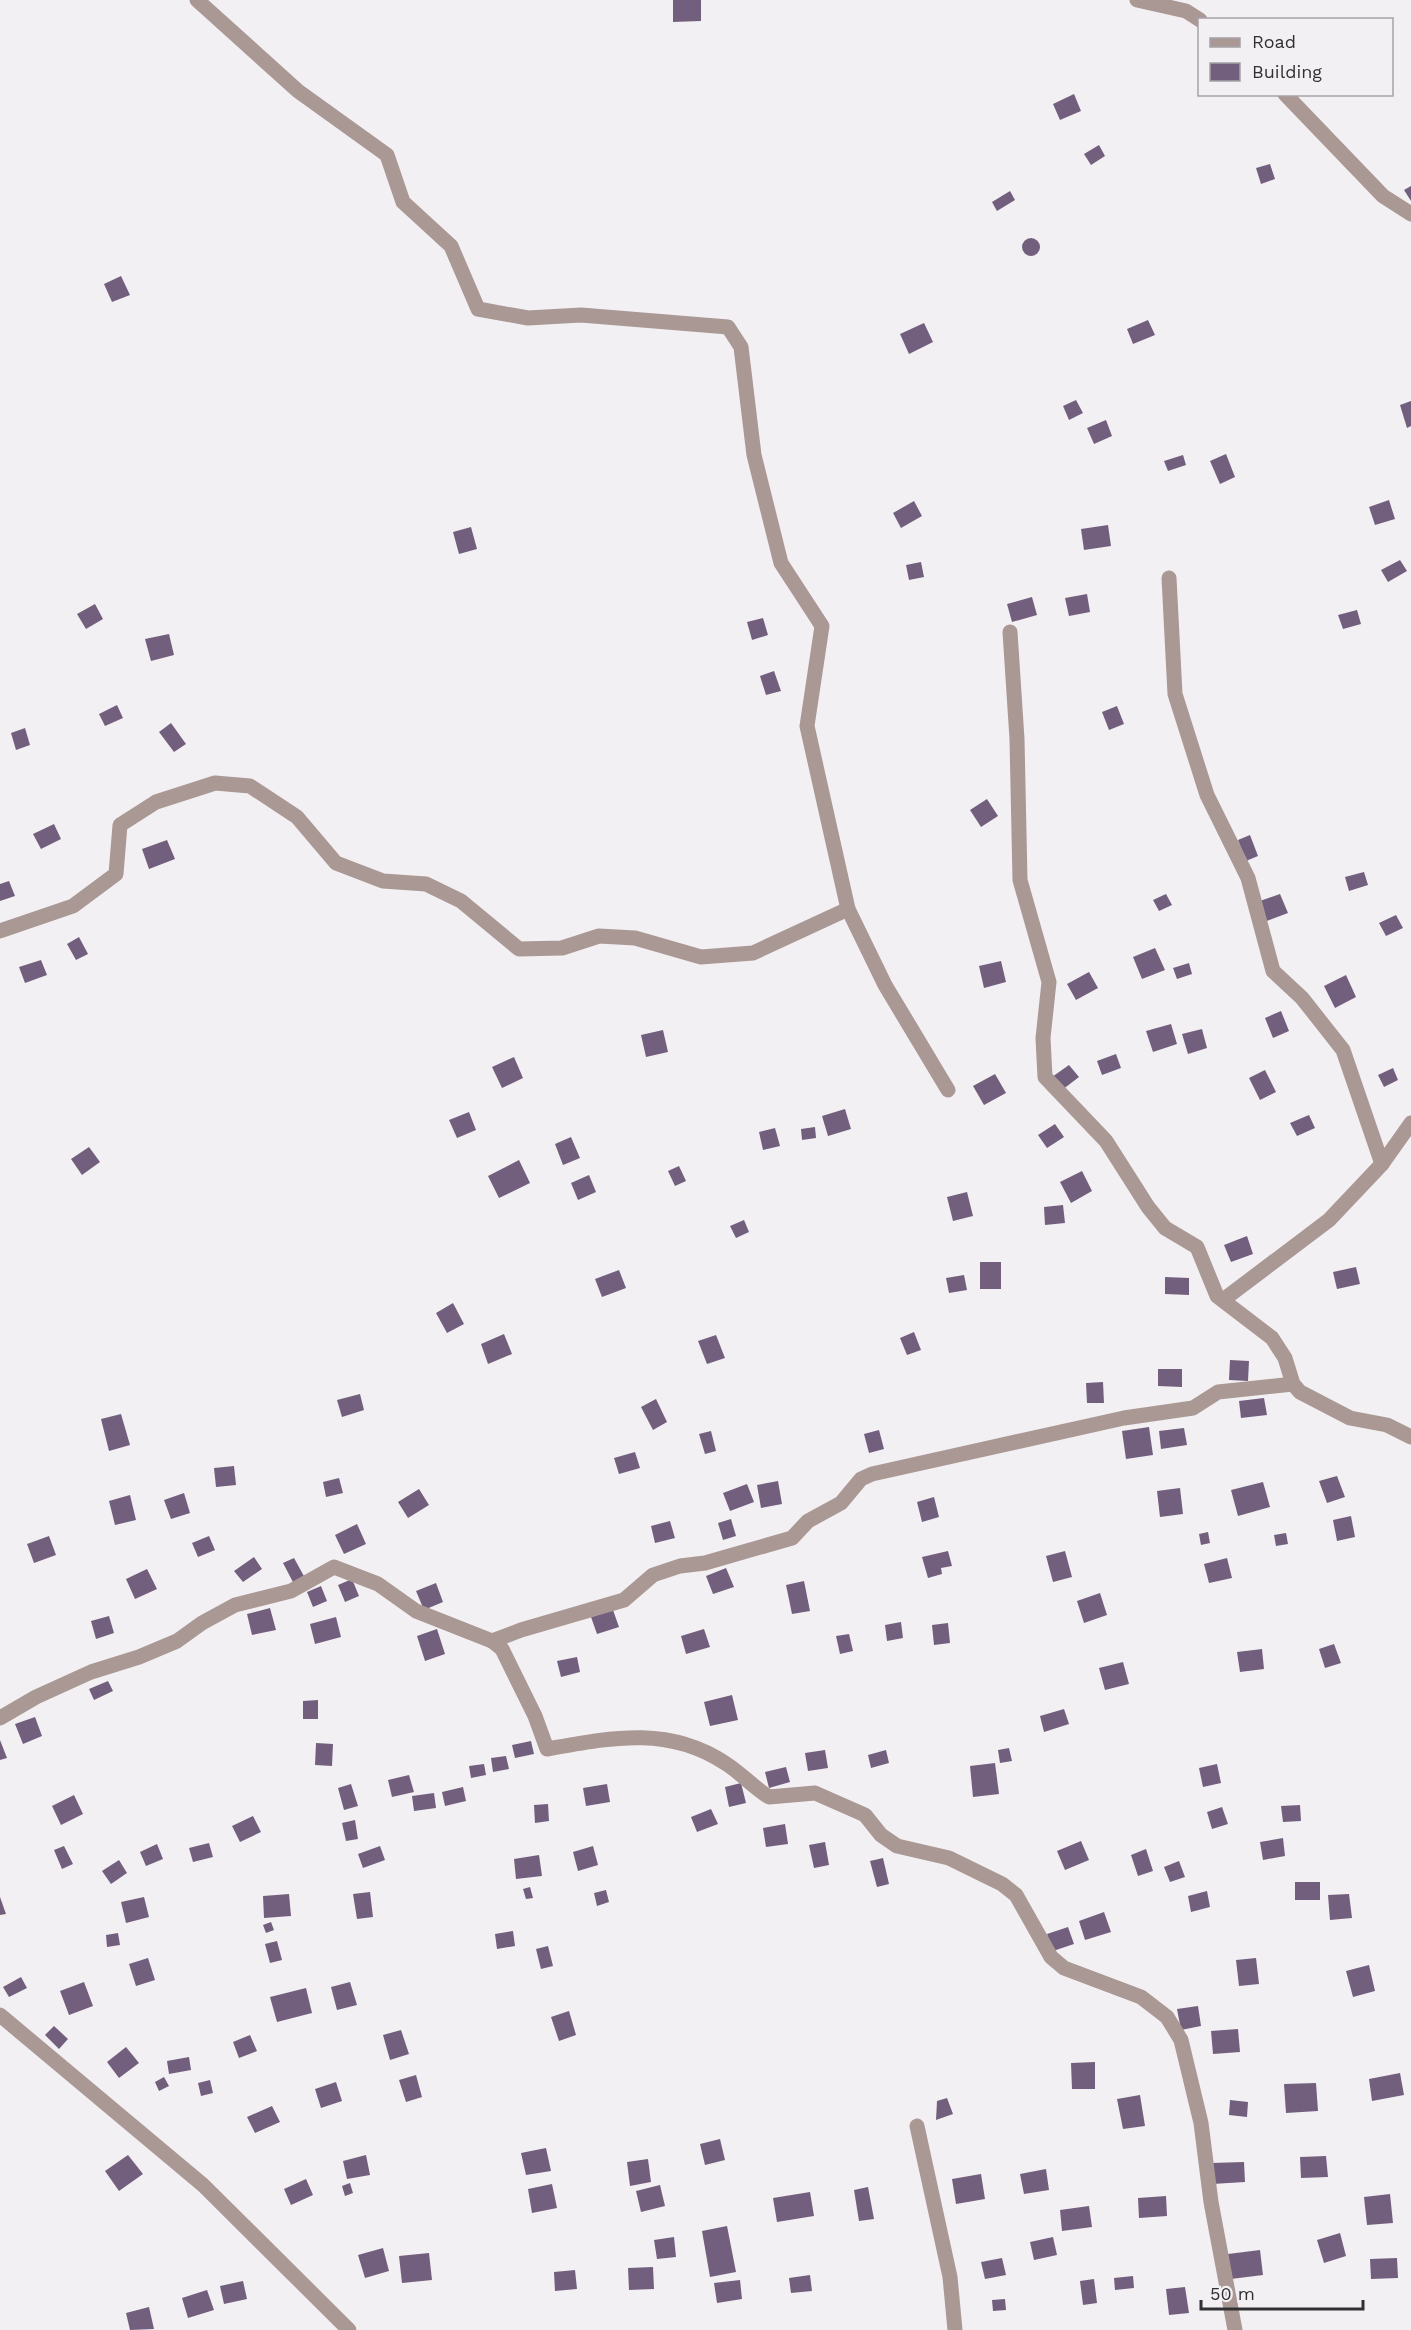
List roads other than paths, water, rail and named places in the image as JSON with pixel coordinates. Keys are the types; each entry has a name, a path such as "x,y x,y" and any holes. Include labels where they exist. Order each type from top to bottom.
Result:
{"street":[{"path":"197,0 298,90 387,155 403,202 451,246 478,309 528,318 581,315 728,327 741,347 754,455 781,563 822,626 807,726 848,909 885,986 948,1090"},
{"path":"1137,0 1186,11 1198,19"},
{"path":"1286,96 1383,196 1411,214"},
{"path":"1169,578 1175,694 1207,795 1248,878 1273,971 1302,998 1343,1050 1382,1164"},
{"path":"1010,632 1017,739 1020,880 1049,982 1043,1038 1046,1077 1106,1141 1148,1207 1166,1228 1197,1247 1217,1296 1272,1338 1285,1358 1293,1384 1300,1392 1350,1418 1387,1425 1411,1437"},
{"path":"0,931 74,906 116,874 120,825 156,802 215,783 250,786 297,817 336,863 383,881 426,884 461,901 519,949 562,948 599,936 635,938 701,957 753,953 848,909"},
{"path":"1223,1300 1329,1221 1382,1164 1411,1123"},
{"path":"492,1641 521,1630 624,1600 653,1575 792,1538 808,1521 841,1503 861,1479 872,1474 1124,1418 1193,1408 1218,1392 1293,1384"},
{"path":"0,1718 36,1697 91,1672 139,1657 177,1641 202,1623 235,1605 291,1591 334,1567 378,1584 416,1611 492,1641 502,1649 522,1686 547,1749 600,1739 665,1738 696,1747 726,1763 769,1797 815,1793 865,1815 881,1835 897,1846 950,1858 1002,1884 1016,1895 1051,1957 1064,1968 1141,1997 1167,2017 1181,2040 1201,2123 1211,2202 1235,2330"},
{"path":"0,2015 203,2185 350,2330"},
{"path":"917,2126 950,2277 955,2330"}]}
